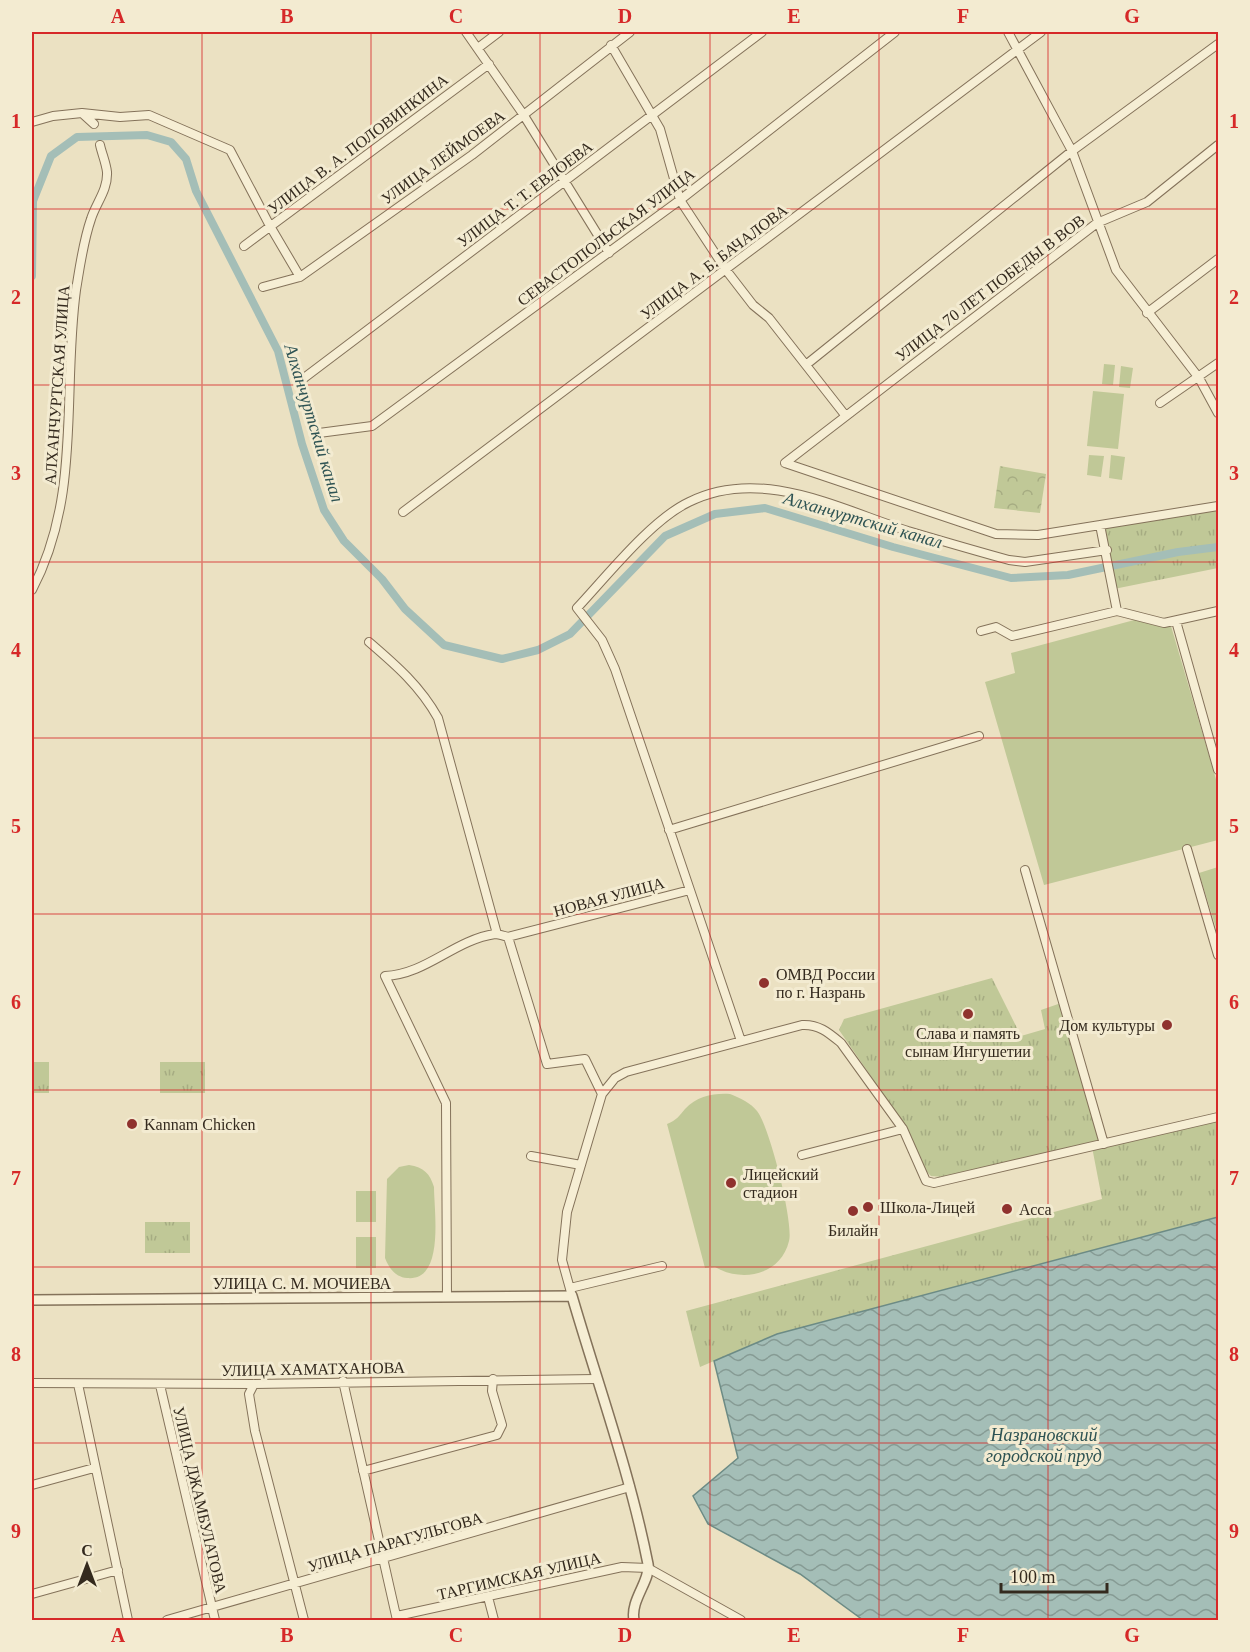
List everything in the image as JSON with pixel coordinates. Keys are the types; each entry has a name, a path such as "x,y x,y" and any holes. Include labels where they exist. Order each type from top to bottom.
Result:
{"street":[{"path":"466,32 523,114 609,253"},
{"path":"478,48 499,32"},
{"name":"УЛИЦА ЛЕЙМОЕВА","path":"263,287 300,277 472,155 630,32"},
{"name":"УЛИЦА Т. Т. ЕВЛОЕВА","path":"304,378 762,32"},
{"name":"СЕВАСТОПОЛЬСКАЯ УЛИЦА","path":"319,433 372,426 680,200 895,32"},
{"path":"1008,32 1072,152 1116,270 1199,378 1218,413"},
{"name":"УЛИЦА А. Б. БАЧАЛОВА","path":"403,512 1041,32"},
{"path":"807,364 1072,152 1218,44"},
{"path":"611,45 660,129 680,200 726,270 807,364 845,415"},
{"name":"УЛИЦА В. А. ПОЛОВИНКИНА","path":"244,246 489,64"},
{"path":"82,113 94,124"},
{"path":"32,122 53,116 82,113 120,117 149,115 230,150 300,277"},
{"name":"АЛХАНЧУРТСКАЯ УЛИЦА","path":"32,590 45,564 58,527 66,478 73,317 81,257 91,217 103,194 107,172 100,145"},
{"name":"УЛИЦА 70 ЛЕТ ПОБЕДЫ В ВОВ","path":"1100,525 1038,535 996,534 785,463 1097,223 1147,202 1218,146"},
{"path":"1147,313 1218,259"},
{"path":"1160,403 1218,363"},
{"path":"690,890 615,669 590,624 577,608 665,516 688,502 708,494 758,488 807,495 907,531 1009,560 1025,562 1107,550"},
{"path":"1117,611 1109,560 1100,525 1218,506"},
{"path":"981,631 996,627 1012,636 1117,611 1164,623 1218,611"},
{"path":"1176,621 1218,768"},
{"path":"369,642 406,674 425,695 438,718 497,934 449,950 416,970 386,976 446,1103 447,1297"},
{"path":"669,830 979,736"},
{"path":"1187,849 1218,952"},
{"path":"1025,870 1104,1144"},
{"name":"НОВАЯ УЛИЦА","path":"497,934 508,937 690,890 741,1041"},
{"path":"508,937 547,1064 585,1059 602,1094"},
{"path":"634,1620 633,1613 638,1593 648,1568 630,1487 562,1260 567,1212 602,1094 615,1078 626,1072 660,1062 811,1024 827,1032 841,1043 903,1129 926,1181 934,1183 1218,1117"},
{"path":"802,1155 903,1129"},
{"path":"531,1156 581,1165"},
{"path":"571,1292 662,1266"},
{"name":"УЛИЦА С. М. МОЧИЕВА","path":"32,1300 447,1297 571,1292"},
{"name":"УЛИЦА ХАМАТХАНОВА","path":"32,1383 160,1385 596,1378"},
{"path":"363,1471 497,1435 502,1425 492,1391 493,1379"},
{"path":"343,1381 397,1618"},
{"path":"78,1384 128,1620"},
{"path":"254,1384 249,1394 255,1431 304,1620"},
{"name":"УЛИЦА ДЖАМБУЛАТОВА","path":"160,1385 215,1620"},
{"path":"32,1485 94,1468"},
{"name":"УЛИЦА ПАРАГУЛЬГОВА","path":"167,1620 384,1560 630,1487"},
{"name":"ТАРГИМСКАЯ УЛИЦА","path":"397,1618 622,1567 648,1568"},
{"path":"648,1568 741,1620"},
{"path":"32,1594 118,1570"},
{"path":"488,1597 494,1620"}],"green space":[{"path":"1104,364 1115,365 1113,385 1102,384"},
{"path":"1121,366 1133,368 1130,388 1119,387"},
{"path":"1093,391 1124,394 1118,449 1087,446"},
{"path":"1089,455 1104,456 1101,477 1087,475"},
{"path":"1111,455 1125,457 1122,480 1109,478"},
{"path":"1000,466 1046,474 1040,513 994,508"},
{"path":"1218,506 1218,568 1114,589 1100,525"},
{"path":"1138,619 1164,627 1171,626 1218,786 1218,840 1044,885 985,682 1015,673 1011,653"},
{"path":"1218,867 1218,927 1216,928 1199,873"},
{"path":"992,978 1021,1036 1045,1029 1041,1010 1061,1003 1099,1140 943,1177 931,1176 922,1167 908,1130 839,1030 844,1019"},
{"path":"32,1062 49,1062 49,1093 32,1093"},
{"path":"160,1062 205,1062 205,1093 160,1093"},
{"path":"730,1094 752,1106 762,1120 779,1174 790,1231 785,1253 778,1262 759,1273 748,1275 726,1272 715,1267 705,1268 667,1124 700,1098"},
{"path":"1218,1117 1218,1217 777,1334 700,1367 686,1311 1102,1199 1092,1147"},
{"path":"409,1165 422,1169 434,1187 435,1243 427,1269 419,1276 407,1278 393,1271 385,1258 387,1179 399,1167"},
{"path":"356,1191 376,1191 376,1222 356,1222"},
{"path":"145,1222 190,1222 190,1253 145,1253"},
{"path":"356,1237 376,1237 376,1268 356,1268"}],"water":[{"name":"Назрановский городской пруд","path":"1218,1217 1218,1620 863,1620 800,1574 708,1524 693,1496 738,1458 714,1361 777,1334"}],"waterway":[{"name":"Алханчуртский канал","path":"32,276 33,201 51,156 77,137 147,135 171,142 186,159 196,191 278,351 302,444 324,510 344,541 382,579 405,609 444,645 502,659 538,650 570,634 665,536 715,514 765,508 893,547 1011,578 1068,575 1178,552 1218,547"}],"place":[{"name":"ОМВД России по г. Назрань","path":"764,983"},
{"name":"Слава и память сынам Ингушетии","path":"968,1014"},
{"name":"Дом культуры","path":"1167,1025"},
{"name":"Kannam Chicken","path":"132,1124"},
{"name":"Лицейский стадион","path":"731,1183"},
{"name":"Школа-Лицей","path":"868,1207"},
{"name":"Асса","path":"1007,1209"},
{"name":"Билайн","path":"853,1211"}]}
